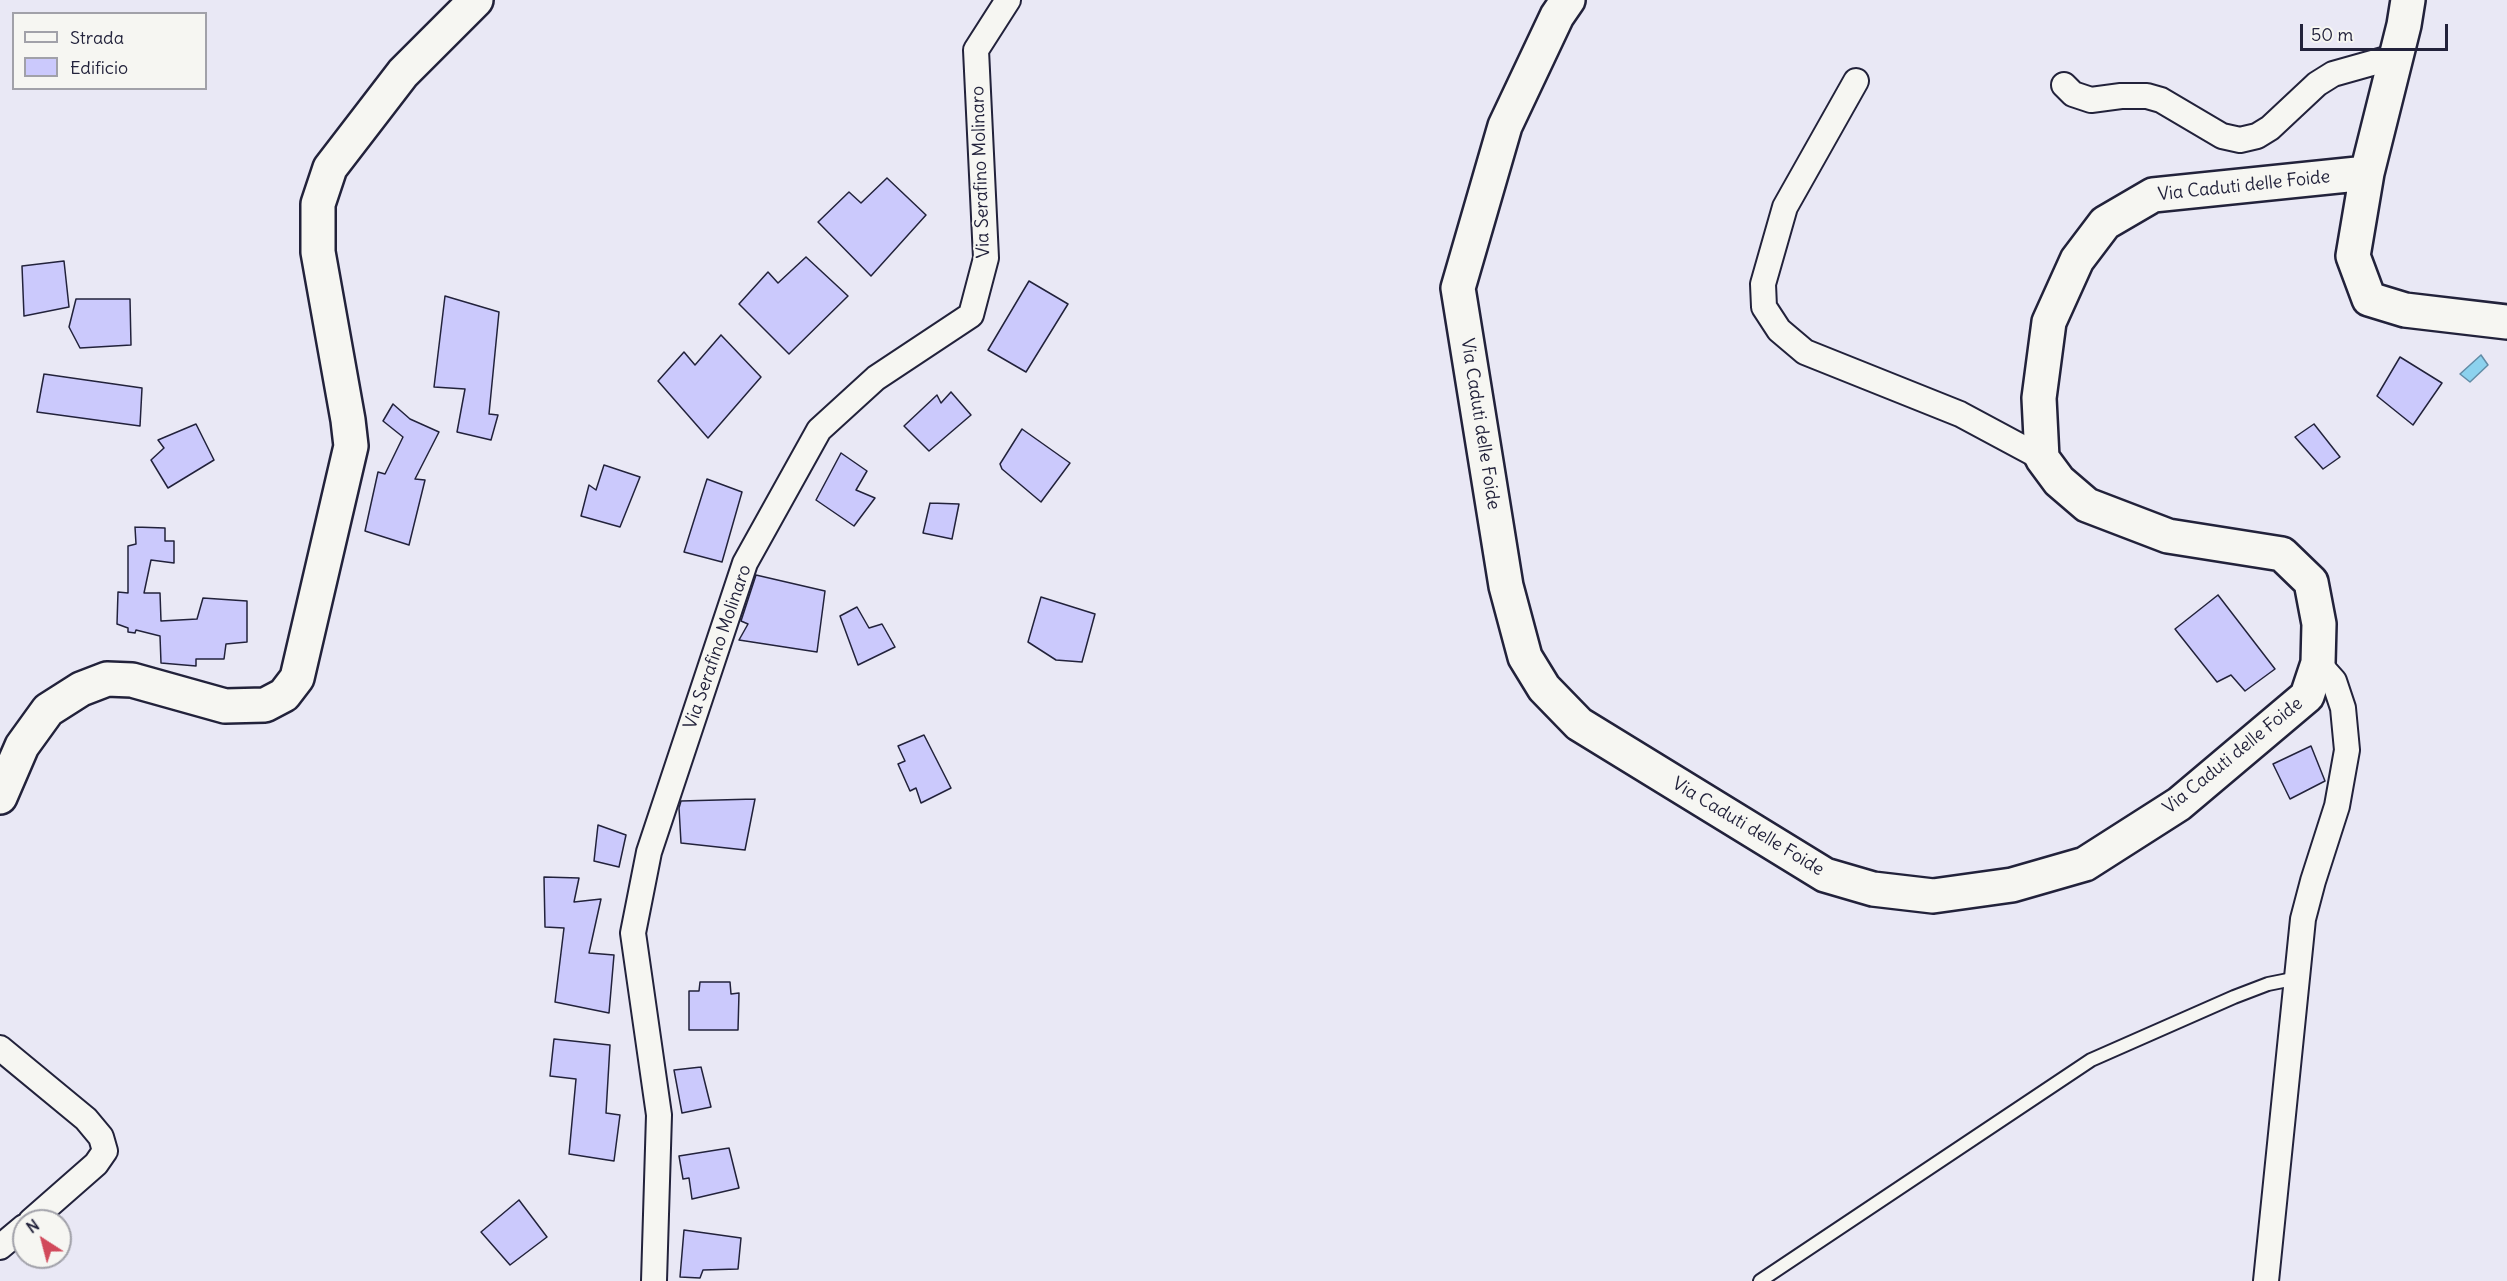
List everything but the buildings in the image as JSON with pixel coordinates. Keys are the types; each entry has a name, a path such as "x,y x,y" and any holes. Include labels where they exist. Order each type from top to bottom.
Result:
{"street":[{"path":"0,797 22,746 48,710 81,689 107,679 132,680 225,705 265,705 284,695 297,678 351,446 318,252 318,204 330,168 396,82 476,0"},
{"name":"Via Serafino Molinaro","path":"654,1281 659,1115 633,933 649,852 745,563 819,430 876,378 971,315 986,258 976,50 1008,0"},
{"name":"Via Caduti delle Foide","path":"1568,0 1557,16 1505,126 1458,288 1506,586 1525,657 1544,688 1579,724 1825,875 1874,889 1933,896 2012,885 2085,864 2179,804 2307,696 2318,663 2319,624 2311,582 2282,554 2168,536 2087,505 2059,481 2042,459 2039,398 2049,322 2078,260 2105,223 2153,195 2367,173"},
{"path":"2408,0 2397,56 2367,173 2354,256 2368,299 2405,310 2507,322"},
{"path":"2064,85 2073,94 2091,100 2121,96 2147,96 2161,100 2222,136 2240,140 2257,136 2270,129 2316,84 2334,74 2397,56"},
{"path":"1856,81 1785,207 1763,284 1764,307 1779,330 1805,352 1960,414 2042,459"},
{"path":"2266,1281 2303,919 2337,806 2347,750 2343,708 2334,681 2318,663"},
{"path":"0,1048 86,1119 101,1137 105,1151 96,1164 45,1209"},
{"path":"0,1247 12,1237"}],"lane":[{"path":"1760,1281 2091,1060 2234,997 2268,984 2298,978"}],"water":[{"path":"2481,355 2488,365 2470,382 2460,374"}]}
